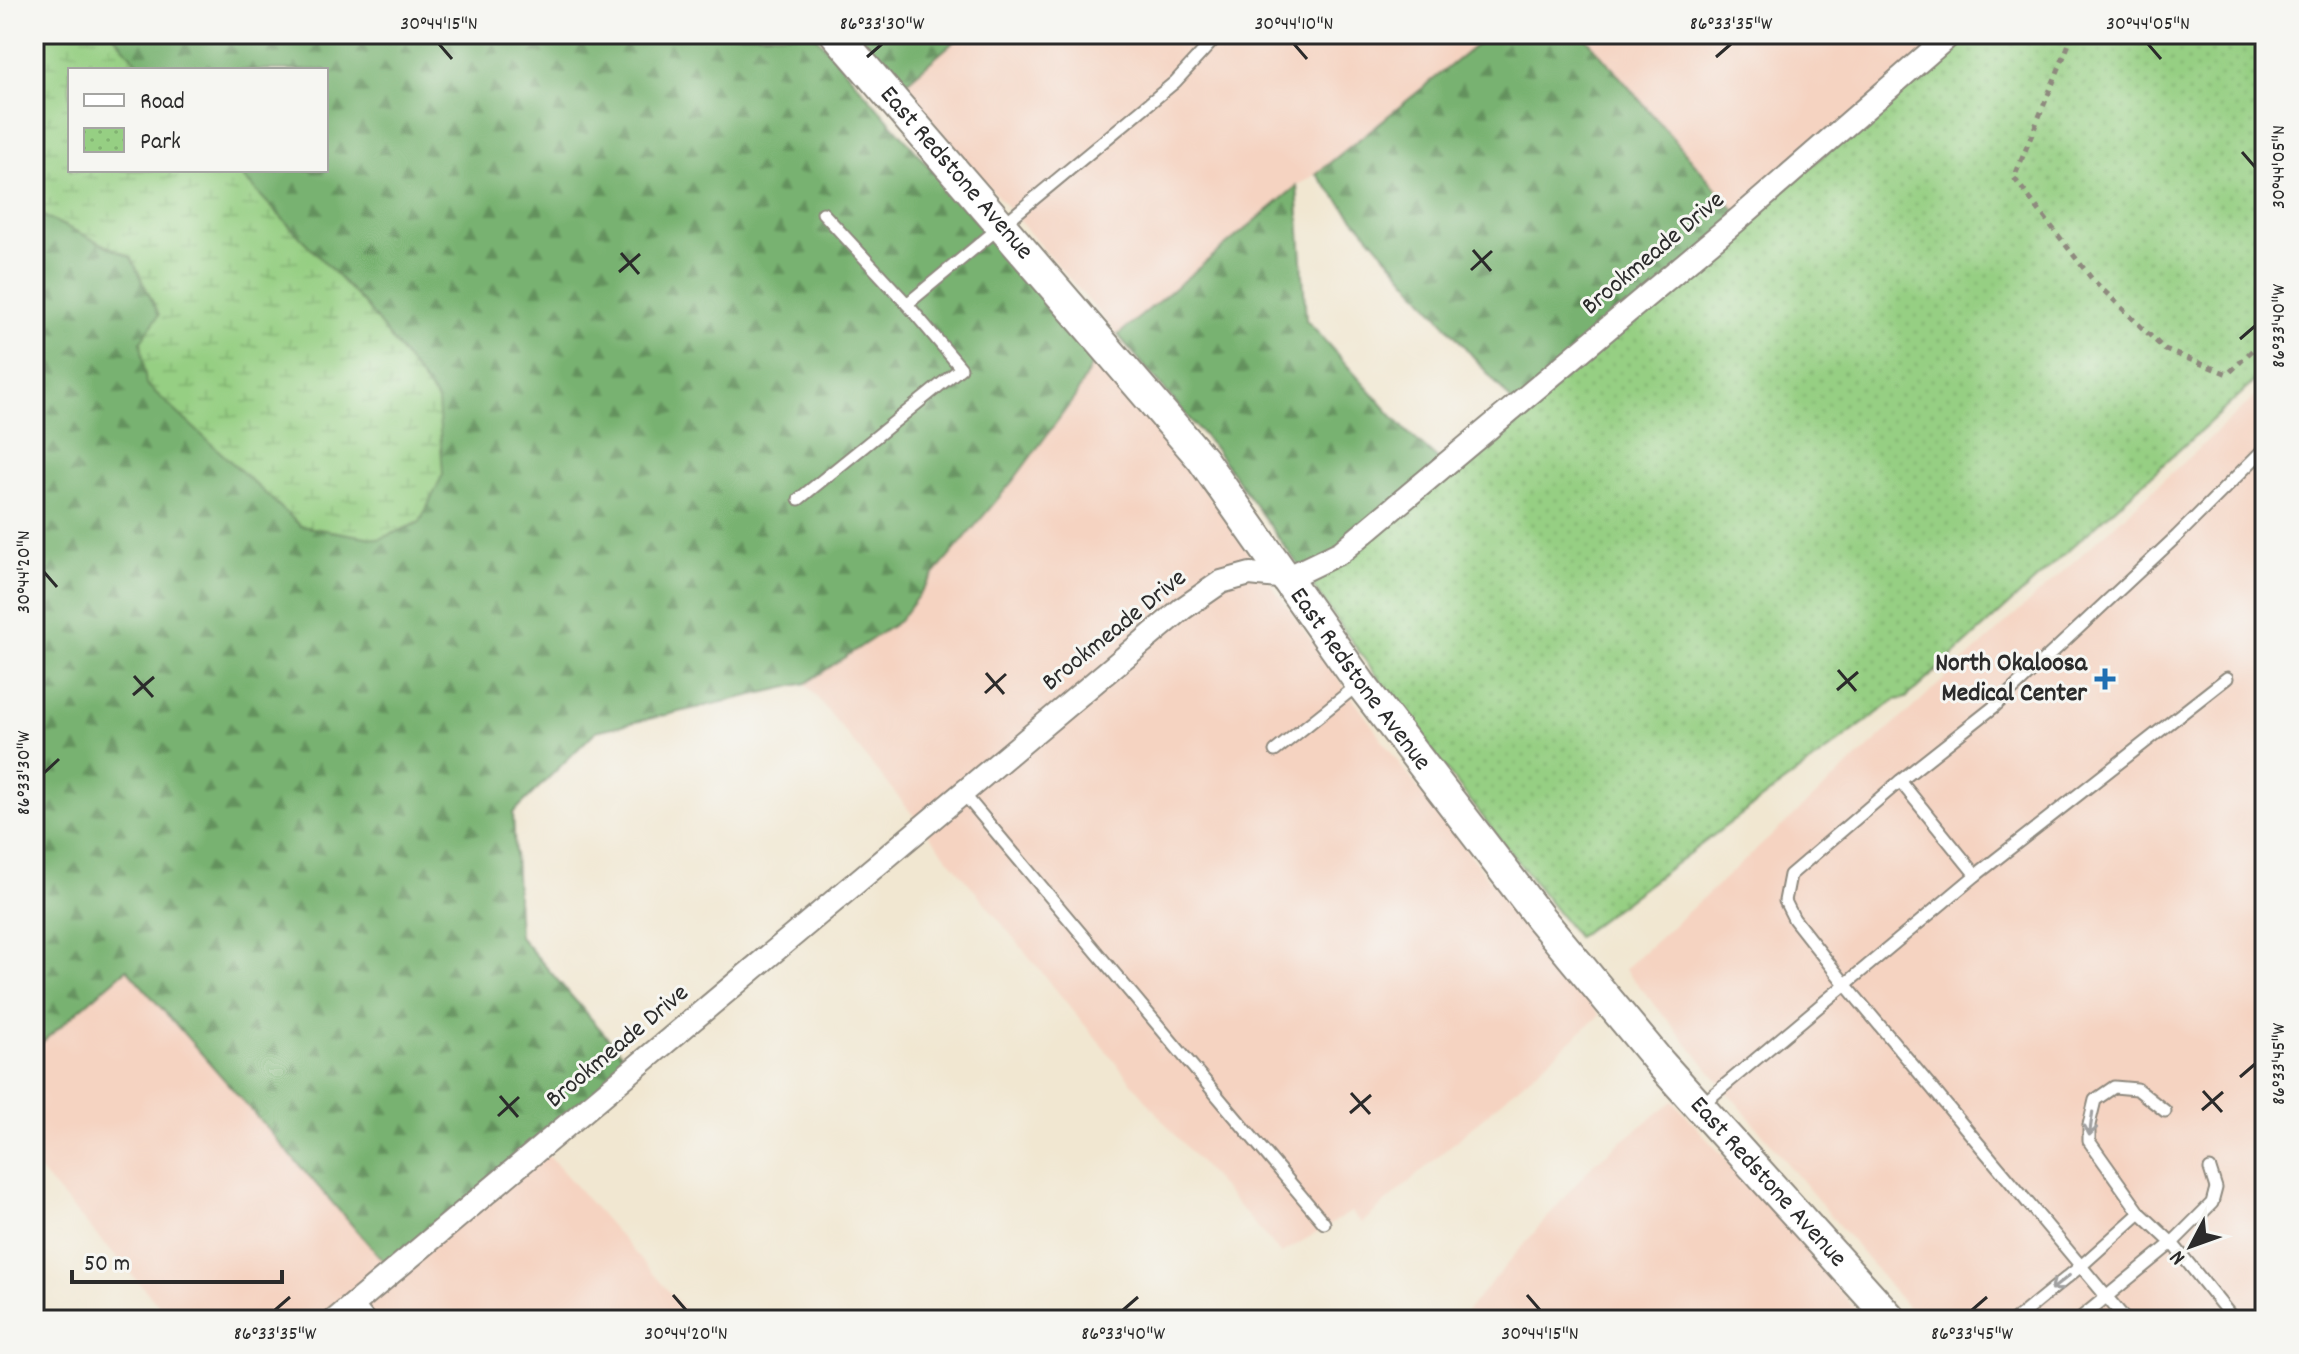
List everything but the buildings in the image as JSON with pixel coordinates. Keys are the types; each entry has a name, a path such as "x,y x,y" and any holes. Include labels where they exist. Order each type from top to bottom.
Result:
{"street":[{"name":"East Redstone Avenue","path":"836,34 1202,459 1360,683 1540,918 1661,1064 1892,1320"},
{"name":"Brookmeade Drive","path":"335,1320 363,1311 963,793 1182,609 1221,582 1250,574 1287,578 1341,552 1736,221 1951,34"}],"lane":[{"path":"907,304 1175,82 1219,34"},
{"path":"799,499 961,368 823,213"},
{"path":"2126,1320 1845,984 1794,919 1785,901 1790,875 1900,781 1995,706 2177,536 2265,448"},
{"path":"1699,1106 1976,875 2227,678"},
{"path":"1275,751 1360,683"},
{"path":"1900,781 1976,875"},
{"path":"963,793 1324,1223"},
{"path":"2165,1111 2137,1089 2114,1087 2095,1100 2089,1141 2140,1213 2172,1243 2234,1320"},
{"path":"2078,1320 2172,1243 2212,1203 2216,1188 2210,1169"},
{"path":"2015,1320 2140,1213"}],"path":[{"path":"2073,34 2014,178 2092,279 2165,350 2228,374 2265,338"}],"shaded area":[{"path":"963,34 1486,36 1316,174 1297,186 1118,335 902,86"},
{"path":"1583,34 1959,34 1963,38 1745,222"},
{"path":"1095,358 1189,469 1401,766 1527,928 1600,1015 1362,1223 1351,1212 1281,1254 1170,1129 805,683 899,621 1012,482 1075,397"},
{"name":"North Okaloosa Medical Center","path":"2265,388 2265,1320 1918,1320 1625,969"},
{"path":"127,969 395,1274 542,1148 694,1320 172,1320 34,1165 34,1049"},
{"path":"1673,1101 1789,1229 1864,1320 1459,1320 1593,1164"}],"green space":[{"path":"34,34 113,34 141,68 68,68 68,172 238,172 365,305 438,401 443,474 420,522 379,539 301,526 146,384 141,341 159,315 131,257 34,214"},
{"path":"113,34 814,34 1095,358 1075,397 1012,482 899,621 806,683 596,731 513,813 519,936 635,1069 395,1274 127,969 34,1049 34,214 131,257 159,315 141,341 273,500 301,526 379,539 420,522 438,401 365,305 238,172 328,172 328,68 141,68"},
{"path":"858,34 963,34 902,86"},
{"path":"1484,34 1583,34 1745,222 1520,411 1316,174 1486,37"},
{"path":"1968,34 2265,34 2265,372 1906,698 1895,700 1577,937 1409,720 1313,586"},
{"path":"1297,186 1306,320 1406,431 1450,470 1313,586 1215,449 1118,335"}],"place":[{"name":"North Okaloosa Medical Center","path":"2105,679"}]}
